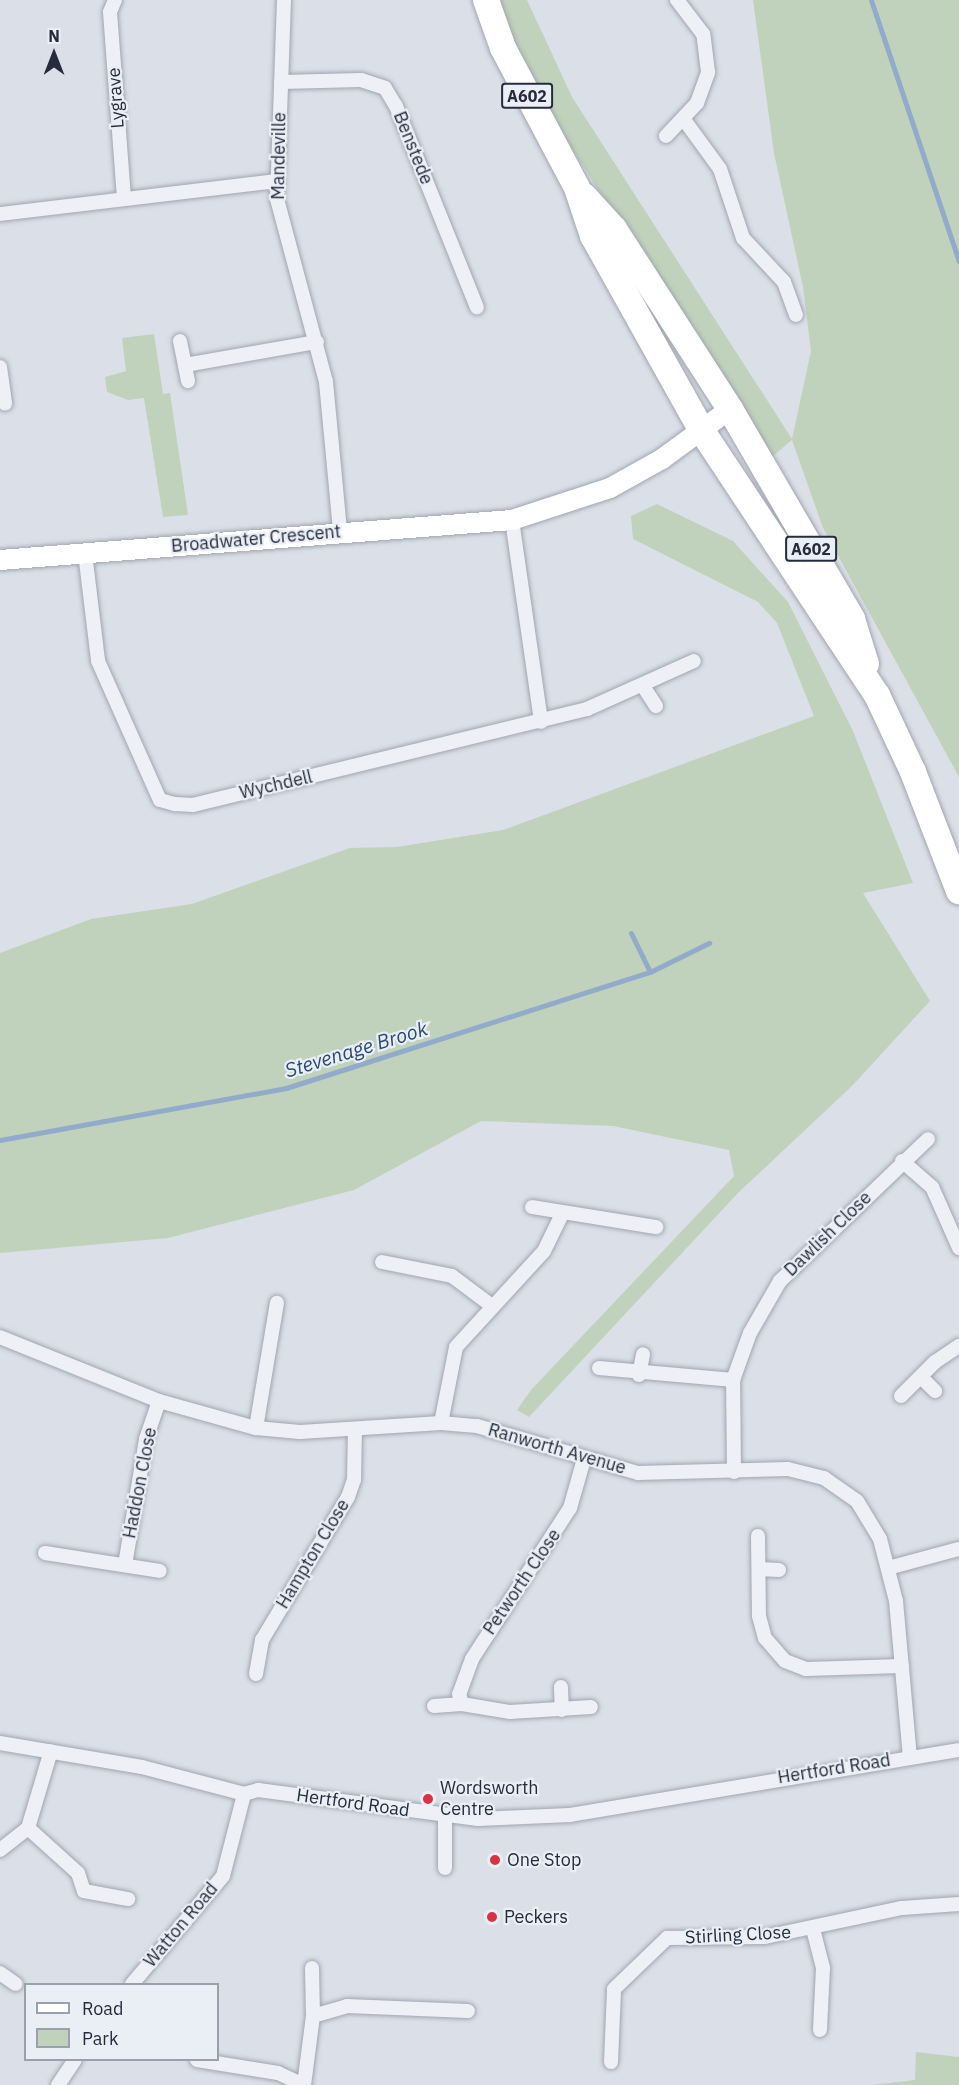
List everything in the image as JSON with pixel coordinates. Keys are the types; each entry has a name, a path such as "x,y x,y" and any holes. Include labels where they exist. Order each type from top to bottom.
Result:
{"highway":[{"name":"A602","path":"486,0 508,58 577,188 593,236 702,431 877,695"},
{"name":"A602","path":"577,188 614,229 730,409 852,620 877,695 913,772 959,891"}],"street":[{"name":"Lygrave","path":"115,0 110,12 124,198"},
{"name":"Mandeville","path":"284,0 276,180 280,219 317,342 329,407 340,531"},
{"path":"666,136 685,122 702,93 708,60 697,23 676,0"},
{"name":"Benstede","path":"281,82 361,80 385,87 477,307"},
{"path":"685,122 720,169 743,238 784,282 796,315"},
{"path":"0,214 276,180"},
{"path":"180,341 188,381"},
{"path":"185,365 317,342"},
{"path":"0,367 5,404"},
{"name":"Broadwater Crescent","path":"0,560 340,531 512,520 609,488 702,431 730,409"},
{"path":"512,520 541,722"},
{"name":"Wychdell","path":"85,553 98,661 160,800 194,805 541,722 643,686 694,661"},
{"path":"643,686 656,706"},
{"name":"Dawlish Close","path":"734,1472 733,1380 750,1333 780,1281 902,1161 928,1139"},
{"path":"902,1161 932,1187 959,1248"},
{"path":"532,1207 656,1227"},
{"path":"441,1423 452,1357 465,1334 544,1251 563,1212"},
{"path":"382,1262 452,1276 492,1306"},
{"path":"256,1428 277,1303"},
{"name":"Ranworth Avenue","path":"0,1337 159,1401 256,1428 355,1430 441,1423 502,1431 585,1459 638,1473 801,1470 835,1483 865,1512 888,1568 902,1666 910,1757"},
{"path":"901,1396 959,1346"},
{"path":"639,1375 643,1354"},
{"path":"599,1368 639,1375 733,1380"},
{"path":"921,1377 935,1390"},
{"name":"Haddon Close","path":"125,1565 146,1439 159,1401"},
{"name":"Hampton Close","path":"256,1674 262,1640 348,1497 354,1480 355,1430"},
{"name":"Petworth Close","path":"462,1704 459,1694 472,1659 548,1548 570,1508 585,1459"},
{"path":"758,1536 765,1638 785,1660 806,1669 902,1666"},
{"path":"888,1568 959,1550"},
{"name":"Haddon Close","path":"45,1553 160,1571"},
{"path":"759,1569 779,1570"},
{"path":"561,1687 562,1710"},
{"path":"434,1706 462,1704 510,1712 591,1707"},
{"name":"Hertford Road","path":"0,1743 218,1784 244,1794 258,1790 445,1816 570,1815 959,1750"},
{"path":"0,1850 28,1828 51,1751"},
{"name":"Watton Road","path":"133,1983 223,1876 244,1794"},
{"path":"445,1816 445,1868"},
{"path":"28,1828 78,1873 84,1891 128,1899"},
{"name":"Stirling Close","path":"611,2062 614,1989 667,1938 734,1939 813,1929 902,1908 959,1904"},
{"name":"Stirling Close","path":"813,1929 823,1968 820,2030"},
{"path":"202,2061 278,2073 304,2085 313,2016 312,1968"},
{"path":"0,1973 16,1984"},
{"path":"313,2016 347,2006 468,2011"},
{"path":"58,2085 74,2061"}],"green space":[{"path":"496,0 527,0 572,97 792,439 811,351 803,287 774,153 753,0 959,0 959,777 823,528 792,440 768,460 541,99"},
{"path":"154,334 163,394 170,393 188,515 163,517 144,398 128,400 107,392 105,377 126,371 122,338"},
{"path":"657,504 733,541 788,602 853,731 913,883 863,893 930,1001 852,1086 738,1193 529,1417 517,1410 531,1390 734,1176 729,1150 613,1126 481,1121 354,1190 168,1238 0,1253 0,953 91,919 192,904 350,848 397,847 503,830 814,716 777,623 758,602 633,539 631,516"},
{"path":"916,2052 959,2057 959,2085 871,2085 915,2080"}],"waterway":[{"path":"871,0 959,261"},
{"path":"631,933 650,972"},
{"name":"Stevenage Brook","path":"0,1140 286,1088 650,972 709,943"}],"place":[{"name":"Wordsworth Centre","path":"428,1799"},
{"name":"One Stop","path":"495,1860"},
{"name":"Peckers","path":"492,1917"}]}
